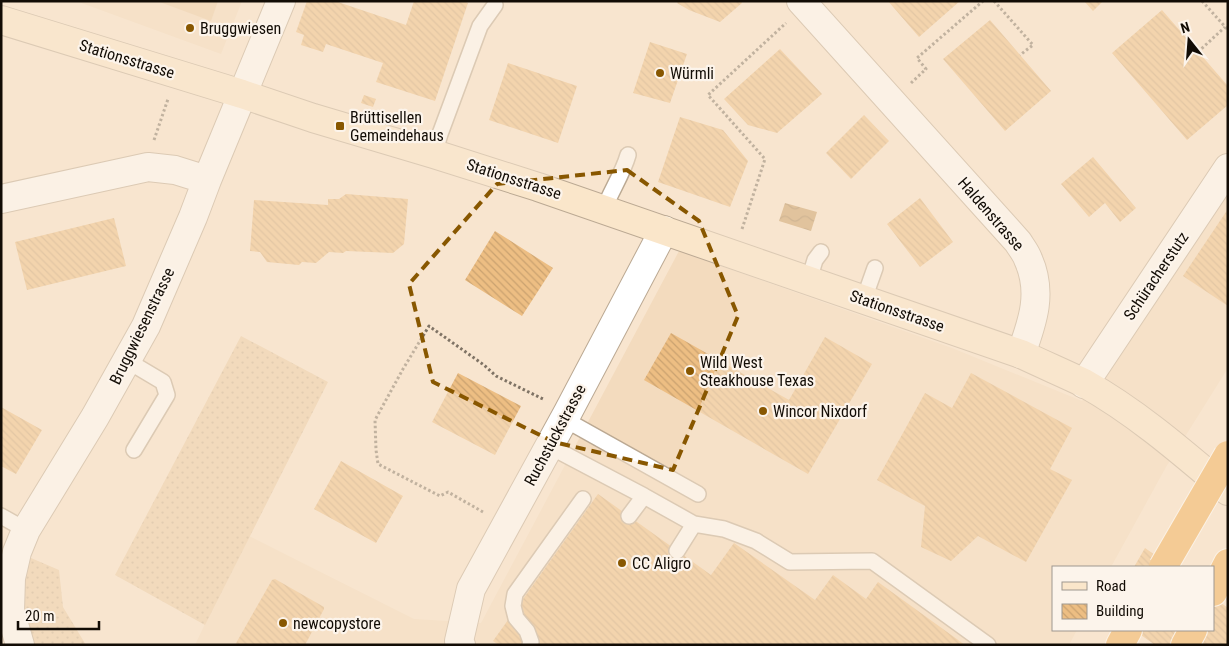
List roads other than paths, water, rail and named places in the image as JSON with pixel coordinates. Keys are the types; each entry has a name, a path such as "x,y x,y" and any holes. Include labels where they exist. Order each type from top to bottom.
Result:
{"highway":[{"path":"1164,566 1228,455"},
{"path":"1214,590 1228,563"},
{"path":"1120,645 1127,631"},
{"path":"1185,645 1192,631"}],"street":[{"name":"Bruggwiesenstrasse","path":"20,645 10,610 11,578 17,552 26,530 96,417 146,326 193,218 281,1"},
{"name":"Haldenstrasse","path":"794,12 1018,242 1028,258 1034,276 1036,296 1031,328 1021,354"},
{"name":"Stationsstrasse","path":"1,20 538,186 1021,354"},
{"path":"1,199 148,167 176,170 207,180"},
{"name":"Schüracherstutz","path":"1084,384 1228,168"},
{"name":"Ruchstuckstrasse","path":"461,645 459,641 471,589 664,230"},
{"path":"1021,354 1084,384 1134,415 1179,449 1228,491"}],"lane":[{"path":"434,154 480,26 495,6"},
{"path":"604,209 611,191 626,164 628,155"},
{"path":"809,280 815,260 821,252"},
{"path":"864,299 875,268"},
{"path":"126,360 163,382 167,395 134,450"},
{"path":"566,415 698,494"},
{"path":"549,446 694,524 724,529 756,541 790,562 872,561 988,645"},
{"path":"629,516 644,496"},
{"path":"530,645 528,631 516,618 513,606 515,594 583,499"},
{"path":"1,516 26,530"},
{"path":"677,551 694,524"}],"water":[{"path":"785,203 817,212 811,231 779,221"}],"place":[{"name":"Bruggwiesen","path":"190,28"},
{"name":"Würmli","path":"660,73"},
{"name":"Brüttisellen Gemeindehaus","path":"340,126"},
{"name":"Wild West Steakhouse Texas","path":"690,371"},
{"name":"Wincor Nixdorf","path":"763,411"},
{"name":"CC Aligro","path":"622,563"},
{"name":"newcopystore","path":"283,623"}]}
